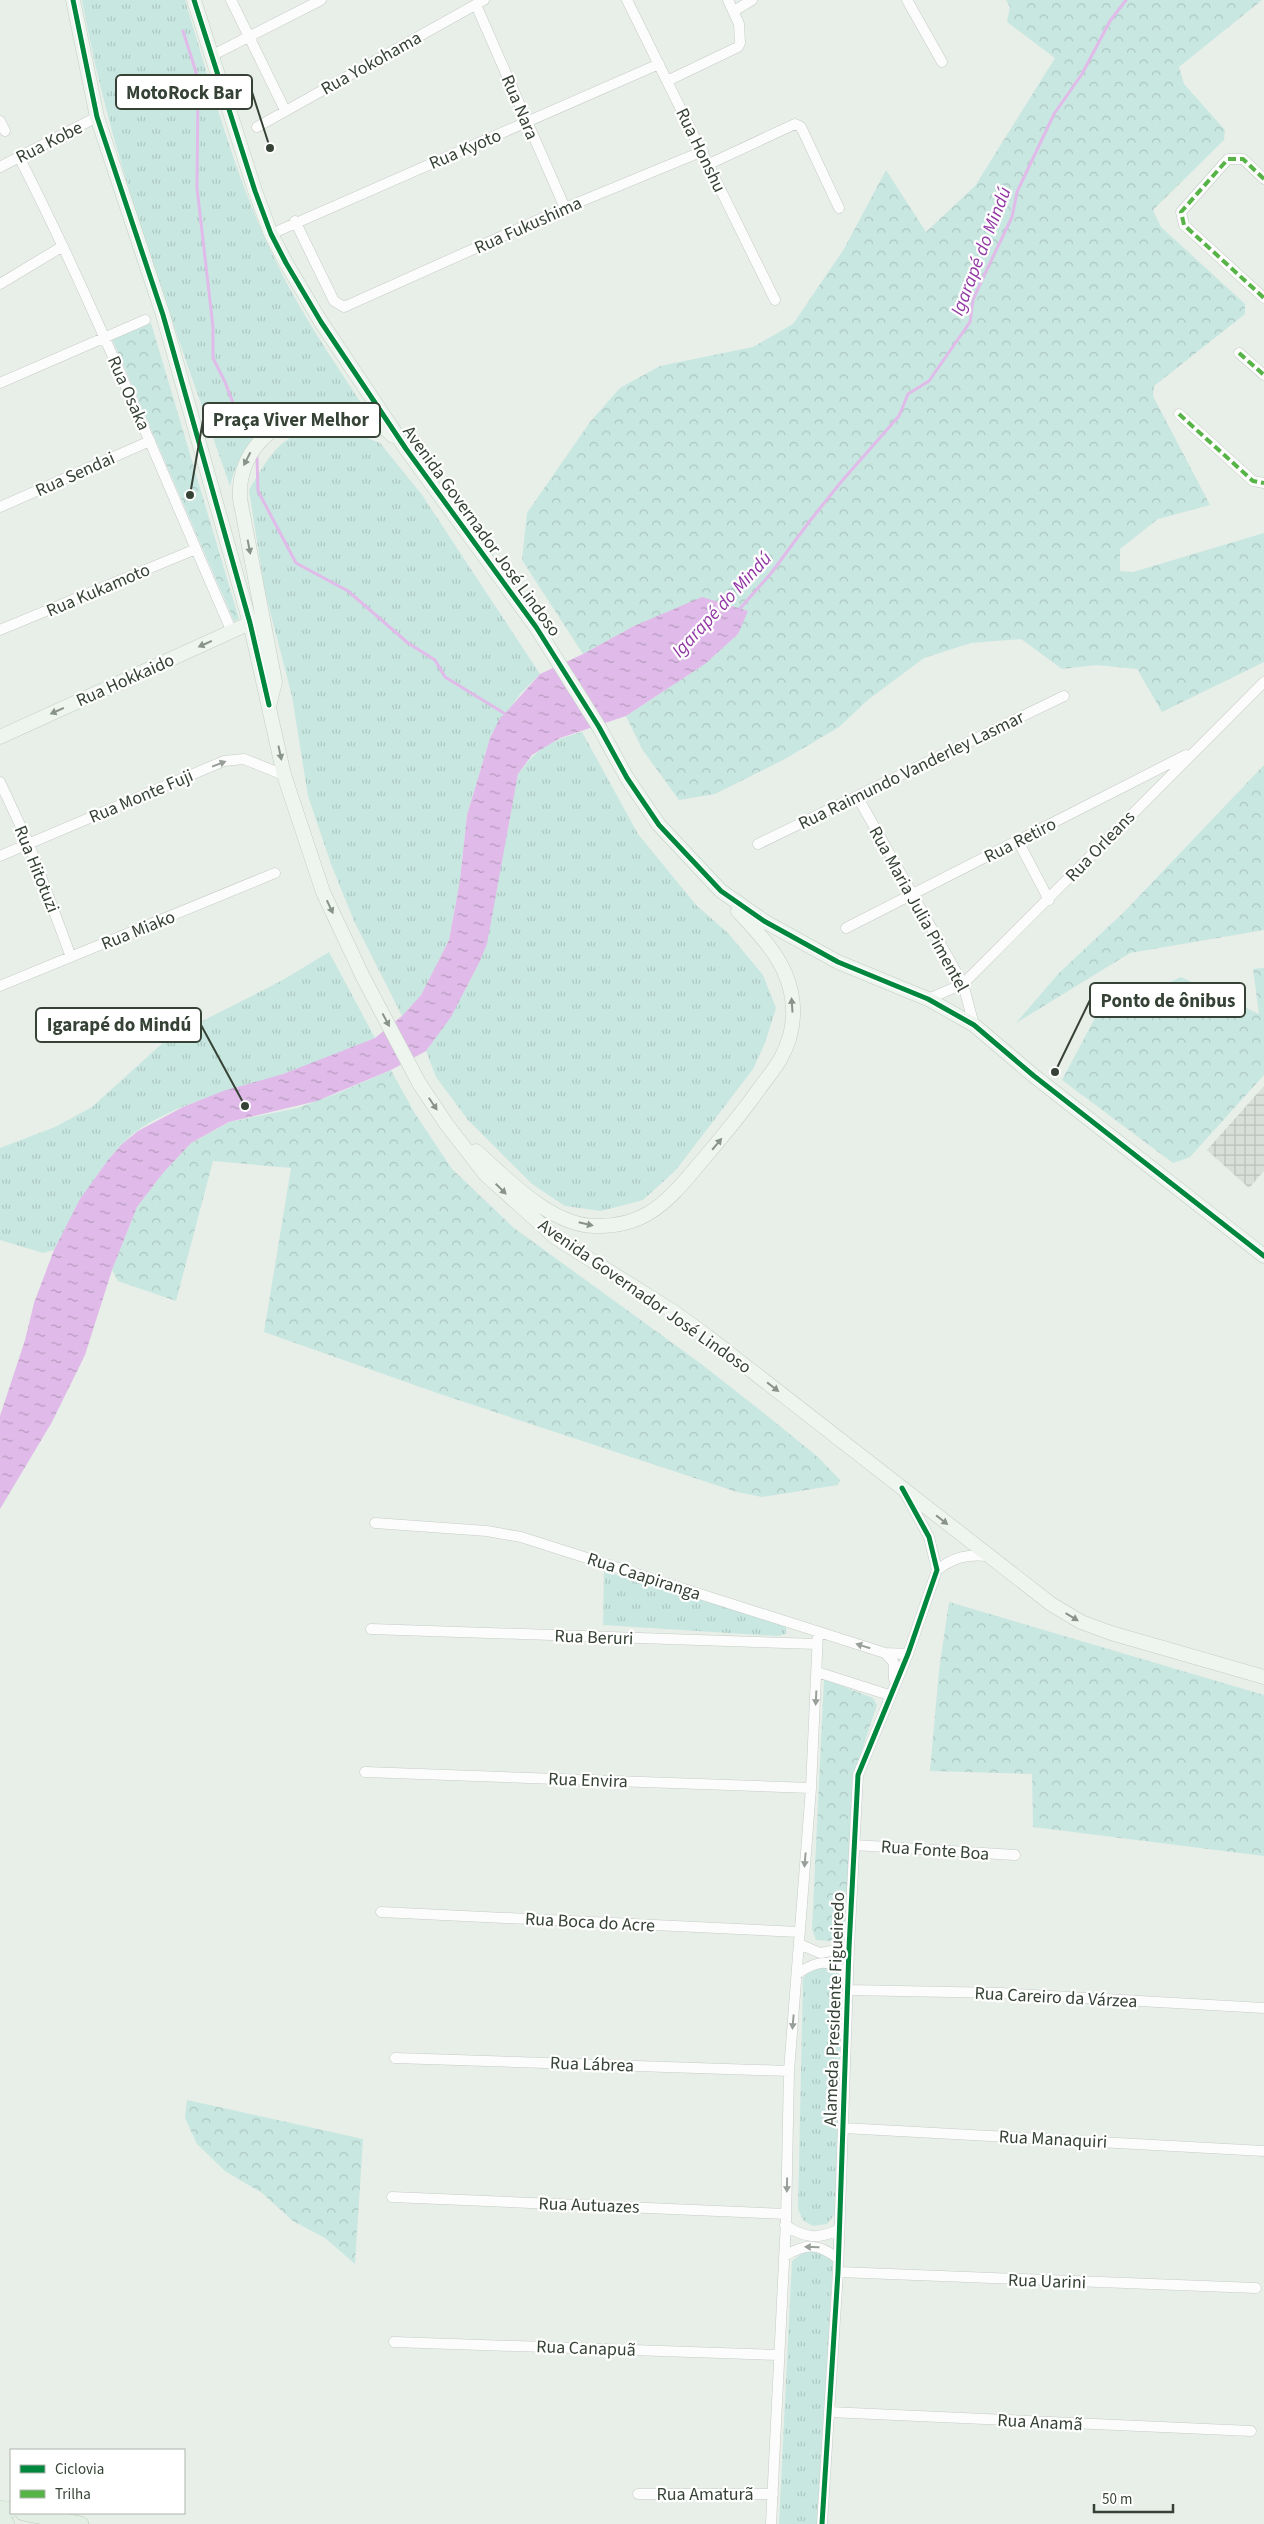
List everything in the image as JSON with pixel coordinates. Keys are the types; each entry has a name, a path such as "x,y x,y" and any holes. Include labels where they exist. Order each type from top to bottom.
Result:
{"main road":[{"name":"Avenida Governador José Lindoso","path":"73,0 98,117 163,315 250,623 270,705 284,775 323,892 363,977 419,1083 447,1125 485,1174 556,1238 680,1317 1051,1604 1081,1622 1151,1646 1264,1677"},
{"name":"Avenida Governador José Lindoso","path":"194,0 255,191 271,234 321,322 406,449 536,627 599,727 627,778 659,825 685,855 721,891 799,942 838,962 928,999 974,1025 1034,1076 1264,1256"},
{"path":"270,705 274,682 240,499 241,473 246,460 264,437 275,428 310,413 337,411 364,417 387,430 406,449"},
{"name":"Rua Hokkaido","path":"0,737 250,623"},
{"path":"447,1125 511,1183 541,1207 572,1221 597,1227 625,1223 649,1213 669,1198 739,1117 780,1059 792,1024 793,1007 790,988 781,963 768,944 721,891"},
{"path":"28,2514 81,2524"},
{"path":"0,2523 7,2524"}],"street":[{"path":"231,0 285,110"},
{"path":"211,56 321,0"},
{"name":"Rua Honshu","path":"627,0 775,300"},
{"path":"667,81 738,47 741,38 734,11 728,0"},
{"path":"734,11 752,0"},
{"path":"907,0 942,62"},
{"name":"Rua Yokohama","path":"257,127 480,2"},
{"name":"Rua Nara","path":"480,2 526,123 564,208"},
{"name":"Rua Kyoto","path":"271,234 294,222 659,64"},
{"name":"Rua Kobe","path":"0,167 98,117"},
{"path":"709,164 795,124 801,127 839,208"},
{"name":"Rua Fukushima","path":"294,222 334,301 344,307 564,208 703,151"},
{"name":"Rua Osaka","path":"19,157 63,246 104,337 232,632"},
{"path":"1264,178 1243,159 1228,159 1181,212 1184,225 1264,298"},
{"path":"0,284 63,246"},
{"path":"0,382 144,320"},
{"path":"1239,353 1264,375"},
{"path":"1179,414 1253,481 1264,484"},
{"name":"Rua Sendai","path":"0,507 150,441"},
{"name":"Rua Kukamoto","path":"0,630 196,549"},
{"name":"Rua Orleans","path":"928,999 963,984 1049,900 1193,751 1264,682"},
{"name":"Rua Raimundo Vanderley Lasmar","path":"758,844 1064,696"},
{"name":"Rua Retiro","path":"846,928 1193,751"},
{"name":"Rua Monte Fuji","path":"0,856 224,761 244,759 284,775"},
{"name":"Rua Hitotuzi","path":"0,782 29,844 71,957"},
{"name":"Rua Maria Julia Pimentel","path":"857,796 963,984 974,1025"},
{"path":"1018,841 1049,900"},
{"name":"Rua Miako","path":"0,986 275,873"},
{"path":"902,1488 929,1537 937,1570 950,1561 969,1554 988,1556"},
{"name":"Rua Caapiranga","path":"375,1524 487,1531 522,1537 885,1653 908,1654"},
{"name":"Alameda Presidente Figueiredo","path":"822,2524 838,2272 849,1948 859,1768 890,1692 908,1654 937,1570"},
{"name":"Rua Beruri","path":"371,1629 817,1644"},
{"name":"Alameda Presidente Figueiredo","path":"771,2524 786,2214 789,2071 811,1788 818,1632"},
{"path":"817,1672 890,1692 895,1672 894,1664 885,1653"},
{"name":"Rua Envira","path":"366,1772 811,1788"},
{"name":"Rua Fonte Boa","path":"856,1845 1015,1855"},
{"name":"Rua Boca do Acre","path":"381,1912 799,1932"},
{"path":"799,1944 820,1953 849,1948"},
{"path":"798,1974 812,1964 828,1963 835,1964 848,1975"},
{"name":"Rua Careiro da Várzea","path":"848,1990 1000,1993 1264,2008"},
{"name":"Rua Lábrea","path":"395,2058 789,2071"},
{"name":"Rua Manaquiri","path":"843,2128 1264,2151"},
{"name":"Rua Autuazes","path":"392,2197 786,2214"},
{"path":"785,2225 797,2233 813,2238 839,2229"},
{"path":"784,2256 804,2247 819,2247 838,2259"},
{"name":"Rua Uarini","path":"838,2272 1256,2288"},
{"name":"Rua Canapuã","path":"394,2342 778,2355"},
{"name":"Rua Anamã","path":"829,2412 1251,2431"},
{"name":"Rua Amaturã","path":"638,2494 773,2494"}],"shaded area":[{"path":"1264,1086 1264,1171 1249,1188 1207,1150"}],"green space":[{"path":"82,0 185,0 237,168 263,234 297,302 363,406 340,402 318,403 297,407 278,416 262,428 248,444 237,464 230,486 167,306 128,185 110,124"},
{"path":"1006,0 1262,0 1179,67 1184,84 1225,130 1224,140 1153,210 1161,227 1245,304 1245,314 1154,386 1153,396 1210,505 1158,519 1120,549 1120,571 1133,572 1264,533 1264,662 1162,712 1137,669 1096,665 1062,669 1021,639 971,643 924,658 869,699 839,727 785,759 715,794 679,800 642,749 626,716 705,664 738,634 634,626 583,654 522,560 527,513 590,422 620,388 660,366 753,347 793,324 844,249 886,170 926,232 975,186 1055,58 1007,22 1010,7"},
{"path":"151,323 239,619 234,621 112,339"},
{"path":"344,429 380,443 422,495 540,674 520,694 490,738 467,815 460,880 449,940 421,995 402,1016 354,921 331,864 308,796 292,696 265,592 249,490 259,472 287,440 305,432"},
{"path":"582,732 638,834 696,905 728,933 763,975 776,1008 765,1043 753,1069 676,1170 643,1200 601,1211 565,1206 532,1184 468,1120 436,1077 426,1051 460,1000 486,944 518,774 546,746 562,738"},
{"path":"1264,765 1264,930 1130,953 1016,1023 1059,973 1125,911"},
{"path":"329,952 375,1038 283,1074 198,1101 155,1120 137,1131 121,1145 101,1169 76,1209 54,1250 43,1253 0,1240 0,1148 55,1127 92,1107 167,1039 281,981"},
{"path":"1264,968 1264,1075 1190,1157 1173,1163 1062,1080 1096,1016 1181,977 1259,1014 1253,969"},
{"path":"391,1070 414,1112 452,1169 514,1228 700,1363 770,1418 819,1458 840,1480 838,1485 762,1497 737,1492 440,1394 264,1332 291,1168 213,1161 176,1301 118,1281 112,1270 137,1207 163,1173 191,1143 230,1122 297,1108 336,1094"},
{"path":"604,1571 786,1625 786,1634 777,1636 603,1625"},
{"path":"949,1602 1264,1695 1264,1856 1033,1827 1032,1774 930,1771 939,1671"},
{"path":"824,1679 873,1698 877,1705 857,1765 846,1942 816,1940 812,1929"},
{"path":"816,1966 838,1970 845,1982 835,2214 827,2224 813,2226 803,2220 798,2209 803,1978"},
{"path":"187,2100 363,2139 355,2264 325,2238 293,2221 262,2193 225,2171 197,2144 185,2118"},
{"path":"821,2250 830,2256 833,2263 819,2524 779,2524 792,2261 805,2251"}],"water":[{"path":"702,597 748,611 738,634 705,664 626,716 560,738 532,755 518,774 487,944 451,1017 426,1051 391,1070 317,1101 229,1122 191,1143 163,1173 137,1207 112,1270 85,1355 52,1422 0,1509 0,1416 25,1340 34,1303 54,1250 80,1199 108,1160 122,1144 138,1131 183,1107 223,1091 283,1074 375,1038 402,1016 421,995 449,940 460,880 467,815 490,738 499,720 540,674 583,654 634,626"}],"waterway":[{"name":"Igarapé do Mindú","path":"737,612 772,572 841,482 899,416 908,394 929,381 970,322 973,300 1012,217 1017,192 1054,114 1082,74 1110,21 1126,0"},
{"path":"183,31 196,72 198,90 197,188 213,327 213,358 225,382 241,424"},
{"path":"257,458 258,491 296,563 348,591 408,643 435,660 445,677 507,715"}],"marked path":[{"path":"1264,179 1243,159 1228,159 1181,212 1184,225 1264,298"},
{"path":"1239,353 1264,375"},
{"path":"1179,414 1253,481 1264,483"}],"cycle path":[{"path":"73,0 97,117 163,315 250,623 269,705"},
{"path":"194,0 255,191 271,234 286,263 321,322 406,449 536,627 599,727 627,778 659,825 721,891 764,921 838,962 928,999 974,1025 1034,1076 1264,1256"},
{"path":"822,2524 838,2272 849,1948 858,1775 908,1654 937,1570 929,1537 902,1488"}],"place":[{"name":"MotoRock Bar","path":"270,148"},
{"name":"Praça Viver Melhor","path":"190,495"},
{"name":"Ponto de ônibus","path":"1055,1072"},
{"name":"Igarapé do Mindú","path":"245,1106"}]}
